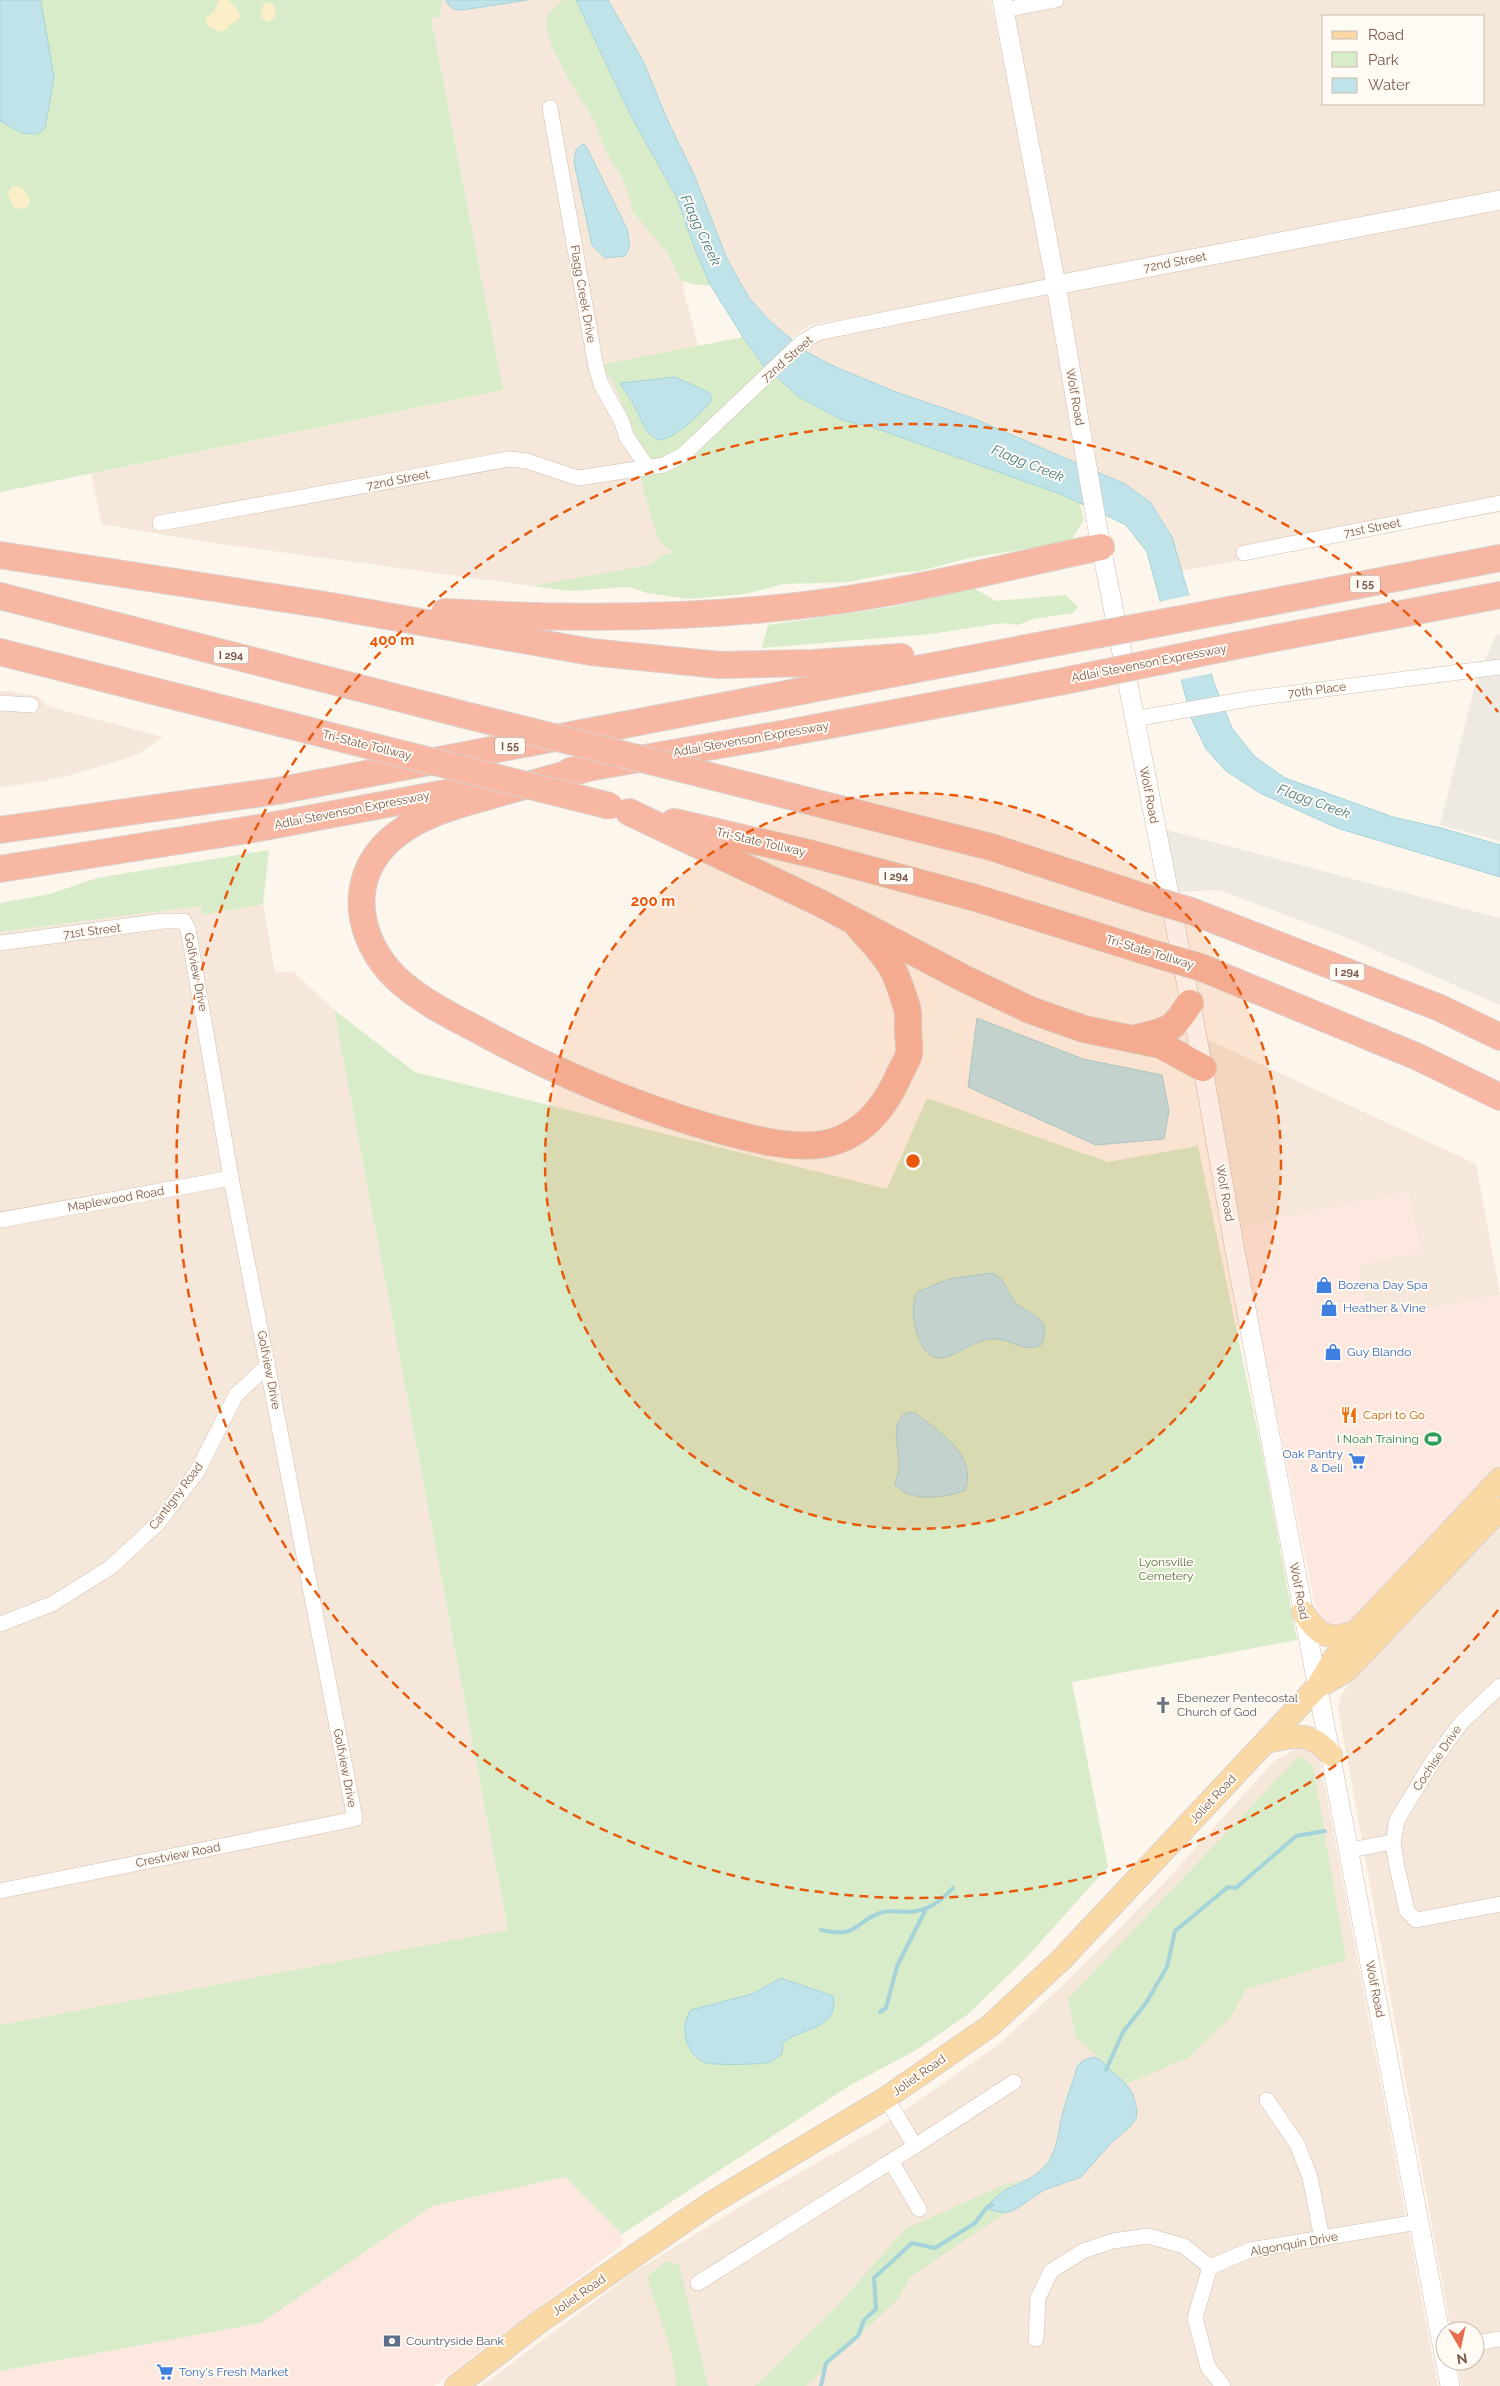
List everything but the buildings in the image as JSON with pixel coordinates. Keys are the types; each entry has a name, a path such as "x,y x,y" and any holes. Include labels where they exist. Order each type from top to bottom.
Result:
{"highway":[{"path":"325,605 589,618 742,612 880,594 1099,536"},
{"path":"0,555 325,605 590,652 719,665 813,663 1019,649"},
{"name":"I 55","path":"0,830 277,791 1500,558"},
{"name":"Adlai Stevenson Expressway","path":"0,870 259,828 772,736 1064,681 1500,595"},
{"name":"I 294","path":"0,596 991,847 1191,911 1440,1008 1500,1037"},
{"path":"1275,638 1500,609"},
{"name":"Tri-State Tollway","path":"0,652 620,809 812,854 976,898 1200,967 1418,1057 1500,1097"},
{"path":"588,768 442,809 404,829 378,852 369,868 363,886 361,908 363,922 369,942 375,953 397,979 453,1017 497,1041 616,1096 675,1117 770,1142 818,1145 854,1134 873,1119 891,1096 909,1053 908,1012 891,966 856,923"},
{"path":"620,809 820,903 1030,1010 1084,1029 1161,1045 1185,1056 1203,1068"},
{"path":"1133,1039 1158,1033 1176,1025 1190,1002"}],"main road":[{"name":"Joliet Road","path":"456,2386 538,2323 708,2204 886,2098 990,2026 1062,1959 1266,1742 1317,1687 1333,1660 1356,1632 1500,1479"},
{"name":"Joliet Road","path":"1317,1687 1346,1671 1500,1509"},
{"path":"1303,1612 1314,1628 1325,1635 1337,1637 1356,1632"},
{"path":"1266,1742 1304,1736 1315,1739 1331,1755"}],"street":[{"path":"1003,5 1056,0"},
{"name":"Wolf Road","path":"1003,5 1056,285 1099,536 1203,1068 1317,1687 1350,1850 1418,2222 1439,2321"},
{"name":"Flagg Creek Drive","path":"550,108 598,376 626,436 648,468"},
{"name":"72nd Street","path":"160,523 510,459 527,461 578,478 664,465 683,456 801,343 817,333 1500,200"},
{"name":"71st Street","path":"1244,553 1500,503"},
{"name":"70th Place","path":"1134,719 1254,698 1500,667"},
{"path":"0,703 31,704"},
{"name":"71st Street","path":"0,942 163,921 184,921"},
{"name":"Golfview Drive","path":"184,921 191,937 231,1178 355,1820"},
{"name":"Maplewood Road","path":"0,1220 231,1178"},
{"name":"Cantigny Road","path":"0,1624 52,1604 111,1567 158,1523 197,1472 236,1395 268,1365"},
{"name":"Cochise Drive","path":"1500,1686 1461,1723 1434,1761 1397,1820 1393,1842 1407,1911 1416,1920 1500,1904"},
{"name":"Crestview Road","path":"0,1891 355,1820"},
{"path":"1350,1850 1393,1842"},
{"path":"698,2283 1014,2082"},
{"path":"886,2098 915,2146"},
{"path":"1267,2100 1296,2144 1310,2177 1322,2239"},
{"path":"891,2161 919,2209"},
{"name":"Algonquin Drive","path":"1210,2267 1250,2250 1418,2222"},
{"path":"1036,2339 1038,2298 1051,2272 1083,2251 1113,2242 1148,2236 1184,2246 1210,2267 1195,2318 1208,2367 1223,2386"},
{"path":"1485,2341 1500,2339"},
{"name":"Wolf Road","path":"1448,2371 1450,2386"}],"shaded area":[{"path":"428,0 583,0 690,252 683,287 748,541 668,566 532,586 199,541 102,524 91,474 503,390"},
{"path":"589,0 991,0 1048,282 810,325 782,345 713,271"},
{"path":"1007,0 1500,0 1500,512 1182,571 1172,537 1125,484 1094,471"},
{"path":"1050,294 1082,466 975,419 896,392 831,365 805,351 818,338"},
{"path":"1500,634 1500,841 1440,825 1476,681 1496,635"},
{"path":"0,691 39,697 47,706 163,737 137,755 112,763 60,778 0,788"},
{"path":"1164,829 1500,918 1500,1005 1350,939 1219,890 1176,892"},
{"path":"263,904 275,973 293,971 334,1010 508,1931 0,2025 0,932 202,906 203,915"},
{"path":"1204,1038 1476,1164 1500,1295 1368,1321 1358,1264 1239,1226"},
{"path":"1409,1192 1421,1252 1358,1265 1368,1321 1500,1295 1500,1471 1364,1614 1338,1632 1324,1623 1315,1605 1239,1226"},
{"path":"1500,1523 1500,2386 1461,2386 1459,2371 1485,2371 1485,2321 1449,2321 1338,1708 1341,1695 1353,1679"},
{"path":"1299,1747 1319,1756 1438,2386 481,2386 634,2272 753,2199 882,2126 998,2045 1064,1984 1162,1885 1274,1761"},
{"path":"565,2177 622,2234 623,2244 434,2386 0,2386 0,2371 261,2323 432,2206"}],"green space":[{"path":"0,0 442,0 440,18 431,17 503,390 0,492"},
{"path":"563,0 576,0 630,114 677,198 696,252 711,286 692,284 680,279 667,252 633,212 621,176 607,154 593,118 570,82 552,47 546,28 547,15"},
{"path":"743,337 763,365 799,397 842,420 875,428 1063,495 1080,503 1084,520 1070,542 969,558 920,571 895,573 848,582 784,584 745,594 688,599 647,593 629,587 570,591 532,586 649,565 663,555 674,552 662,544 657,537 641,480 638,442 612,379 606,373 605,364"},
{"path":"974,588 996,601 1066,595 1078,607 1073,613 1033,619 1018,625 1001,623 931,634 762,648 768,625 892,607"},
{"path":"269,850 263,904 203,915 201,906 0,932 0,903 50,894 97,878"},
{"name":"Lyonsville Cemetery","path":"334,1010 415,1072 887,1189 927,1098 1108,1162 1198,1146 1263,1457 1297,1640 1072,1682 1108,1867 1024,1960 967,2015 918,2049 849,2086 622,2234 565,2177 432,2206 261,2323 0,2371 0,2025 508,1930"},
{"path":"1299,1756 1313,1766 1346,1960 1246,1989 1231,2017 1188,2058 1126,2084 1076,2037 1068,1999"},
{"path":"1024,2179 1003,2191 995,2212 1005,2213 910,2277 898,2299 806,2386 755,2386 836,2307 904,2230 998,2187"},
{"path":"666,2261 679,2265 708,2386 676,2386 672,2354 647,2277"}],"sand":[{"path":"219,0 229,0 238,10 240,17 236,22 229,24 228,29 221,32 211,28 206,23 206,18 214,12"},
{"path":"264,3 273,4 276,11 275,17 268,23 260,16"},
{"path":"11,187 21,187 30,199 29,205 24,209 14,208 8,194"}],"water":[{"path":"0,0 40,0 41,2 54,77 45,128 37,134 22,133 0,121"},
{"path":"446,0 527,0 457,10 449,5"},
{"name":"Flagg Creek","path":"576,0 608,0 643,61 666,117 695,177 727,259 749,298 771,322 805,351 831,365 896,392 975,419 1125,484 1150,502 1172,537 1214,683 1232,728 1254,756 1285,778 1393,817 1441,828 1500,845 1500,877 1337,828 1260,793 1226,771 1206,749 1192,720 1147,552 1126,525 1063,495 875,428 842,420 799,397 763,365 711,286 696,252 677,198 630,114"},
{"path":"582,144 586,146 627,229 630,246 625,256 605,258 592,245 574,162 576,150"},
{"path":"675,377 708,392 712,399 696,418 672,435 658,440 647,432 633,403 620,383"},
{"path":"977,1018 1083,1059 1162,1075 1169,1111 1164,1139 1096,1145 968,1087"},
{"path":"992,1273 1004,1282 1016,1303 1043,1323 1045,1329 1041,1345 1030,1348 1002,1340 984,1340 942,1358 933,1356 924,1349 917,1334 914,1318 913,1308 917,1292 949,1279"},
{"path":"910,1412 916,1414 935,1428 961,1455 966,1466 968,1478 965,1490 938,1497 928,1497 908,1494 895,1484 899,1464 897,1426 903,1415"},
{"path":"781,1978 833,1996 834,2006 832,2014 820,2025 788,2039 783,2043 782,2054 769,2062 710,2064 693,2054 686,2040 685,2032 685,2024 691,2010 752,1994"},
{"path":"1093,2057 1099,2059 1126,2084 1133,2094 1137,2110 1136,2119 1129,2128 1112,2142 1081,2177 1044,2190 1016,2209 1005,2213 990,2210 988,2206 999,2194 1033,2176 1046,2165 1054,2151 1063,2112 1077,2067 1082,2061"}],"pier":[{"path":"1191,595 1213,673 1179,680 1158,602"}],"waterway":[{"path":"1106,2070 1123,2032 1146,2003 1167,1967 1175,1931 1228,1887 1236,1888 1296,1836 1325,1831"},
{"path":"821,1930 843,1932 851,1930 874,1915 883,1912 914,1912 927,1908 938,1902 953,1888"},
{"path":"880,2012 886,2008 897,1966 926,1909"},
{"path":"821,2386 826,2363 858,2336 864,2320 876,2309 874,2278 912,2243 935,2248 975,2223 988,2206 992,2205"}],"place":[{"name":"Bozena Day Spa","path":"1324,1285"},
{"name":"Heather & Vine","path":"1329,1308"},
{"name":"Guy Blando","path":"1333,1352"},
{"name":"Capri to Go","path":"1349,1415"},
{"name":"I Noah Training","path":"1433,1439"},
{"name":"Oak Pantry & Deli","path":"1357,1461"},
{"name":"Ebenezer Pentecostal Church of God","path":"1163,1705"},
{"name":"Countryside Bank","path":"392,2341"},
{"name":"Tony's Fresh Market","path":"165,2372"}]}
